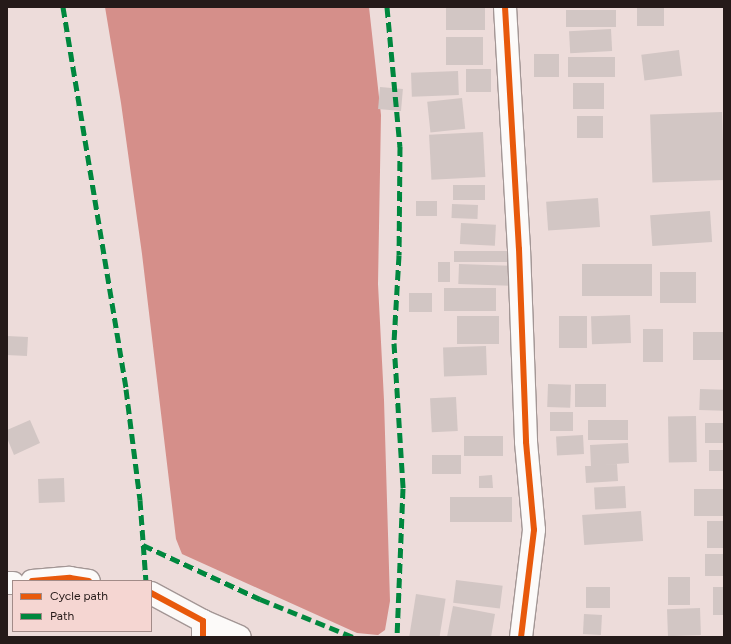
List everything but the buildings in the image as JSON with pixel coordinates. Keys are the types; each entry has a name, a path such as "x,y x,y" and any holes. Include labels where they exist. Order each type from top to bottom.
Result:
{"street":[{"path":"504,7 519,248 526,442 534,530 521,637"},
{"path":"45,580 70,578 83,580"},
{"path":"152,595 203,629 240,637"}],"shaded area":[{"path":"105,7 369,7 381,115 378,284 384,400 390,601 385,630 378,635 357,633 182,554 176,539 142,254 121,103"}],"marked path":[{"path":"63,7 126,389 140,500 146,580"},
{"path":"387,7 400,146 399,255 394,343 403,488 397,637"},
{"path":"143,545 260,599 353,637"}],"cycle path":[{"path":"505,7 519,249 526,442 534,530 521,637"},
{"path":"45,580 70,578 83,580"},
{"path":"152,594 203,621 203,637"}]}
